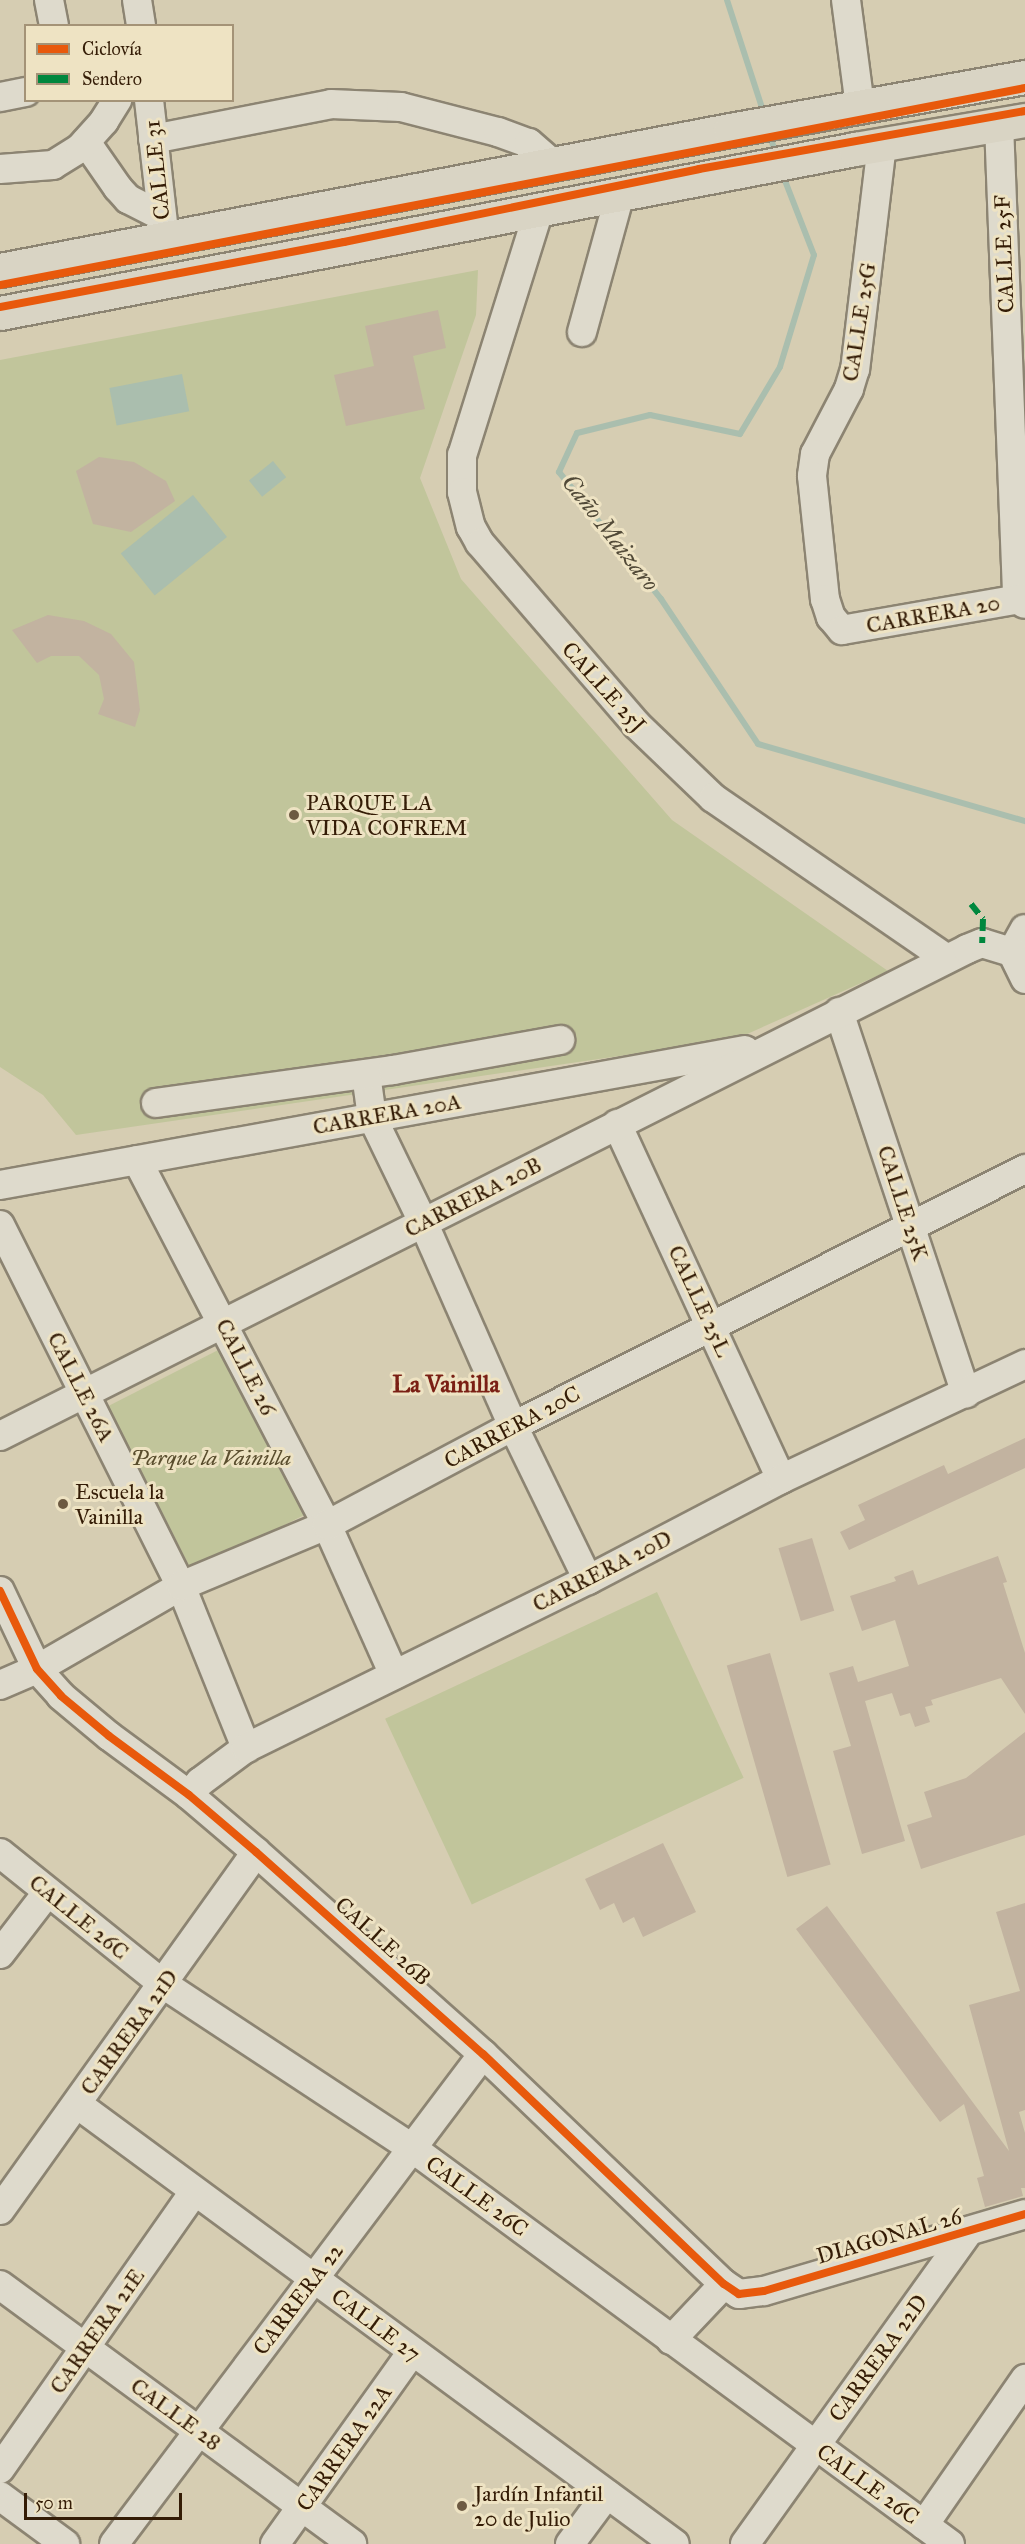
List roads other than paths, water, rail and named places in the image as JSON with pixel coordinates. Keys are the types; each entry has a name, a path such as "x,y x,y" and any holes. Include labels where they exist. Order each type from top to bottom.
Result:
{"main road":[{"path":"0,270 164,228 553,164 1025,77"},
{"path":"0,313 838,152 1012,122"}],"street":[{"path":"50,0 54,24"},
{"path":"137,0 141,24"},
{"path":"846,0 846,110"},
{"path":"0,96 24,92"},
{"path":"0,169 53,165 86,142 116,102"},
{"name":"CALLE 31","path":"149,102 164,228"},
{"path":"153,139 331,104 401,107 498,132 529,143 553,164"},
{"name":"CALLE 25F","path":"1012,122 1022,600"},
{"path":"86,142 118,189 164,228"},
{"name":"CALLE 25G","path":"842,630 831,617 825,599 812,476 814,454 849,389 855,369 882,144"},
{"path":"582,332 620,194"},
{"name":"CALLE 25J","path":"539,210 462,455 462,492 471,527 480,543 637,725 713,798 946,958"},
{"name":"CARRERA 20","path":"842,630 1022,600"},
{"path":"946,958 982,943 1019,941 1025,979"},
{"name":"CARRERA 20B","path":"0,1436 946,958"},
{"name":"CALLE 25K","path":"839,1012 966,1393"},
{"path":"156,1103 379,1072 560,1040"},
{"name":"CARRERA 20A","path":"0,1185 774,1044"},
{"path":"379,1072 402,1112"},
{"path":"379,1072 372,1117 423,1222 513,1426 588,1580"},
{"name":"CALLE 25L","path":"617,1124 781,1479"},
{"name":"CALLE 26","path":"137,1160 224,1323 327,1525 394,1675"},
{"name":"CARRERA 20C","path":"0,1685 38,1669 181,1586 327,1525 513,1426 711,1325 911,1228 1025,1169"},
{"name":"CALLE 26A","path":"0,1225 181,1586 246,1748"},
{"name":"CARRERA 20D","path":"189,1795 200,1782 246,1748 588,1580 781,1479 1025,1364"},
{"name":"CALLE 26B","path":"0,1591 38,1669 61,1696 109,1736 189,1795 256,1852 483,2054 724,2284 739,2294 764,2291"},
{"name":"CARRERA 21D","path":"0,2210 256,1852"},
{"name":"CALLE 26C","path":"0,1853 163,1984 412,2148 950,2544"},
{"path":"0,1954 47,1893"},
{"name":"CARRERA 22","path":"114,2544 483,2054"},
{"name":"CALLE 27","path":"77,2104 675,2544"},
{"name":"CARRERA 21E","path":"0,2469 194,2192"},
{"name":"DIAGONAL 26","path":"764,2291 1025,2214"},
{"name":"CARRERA 22D","path":"745,2544 969,2231"},
{"path":"671,2340 724,2284"},
{"name":"CALLE 28","path":"0,2285 352,2544"},
{"name":"CARRERA 22A","path":"275,2544 412,2352"},
{"path":"924,2525 1025,2379"},
{"path":"570,2544 607,2494"},
{"path":"0,2496 65,2544"}],"waterway":[{"name":"Caño Maizaro","path":"727,0 764,114"},
{"name":"Caño Maizaro","path":"769,133 776,154"},
{"name":"Caño Maizaro","path":"782,173 814,255 780,367 740,434 650,415 577,433 559,472 661,599 758,744 1025,821"}],"place":[{"name":"PARQUE LA VIDA COFREM","path":"294,815"},
{"name":"Escuela la Vainilla","path":"63,1504"},
{"name":"Jardín Infantil 20 de Julio","path":"462,2506"}],"district":[{"name":"La Vainilla","path":"446,1385"}],"park label":[{"name":"Parque la Vainilla","path":"211,1458"}]}
